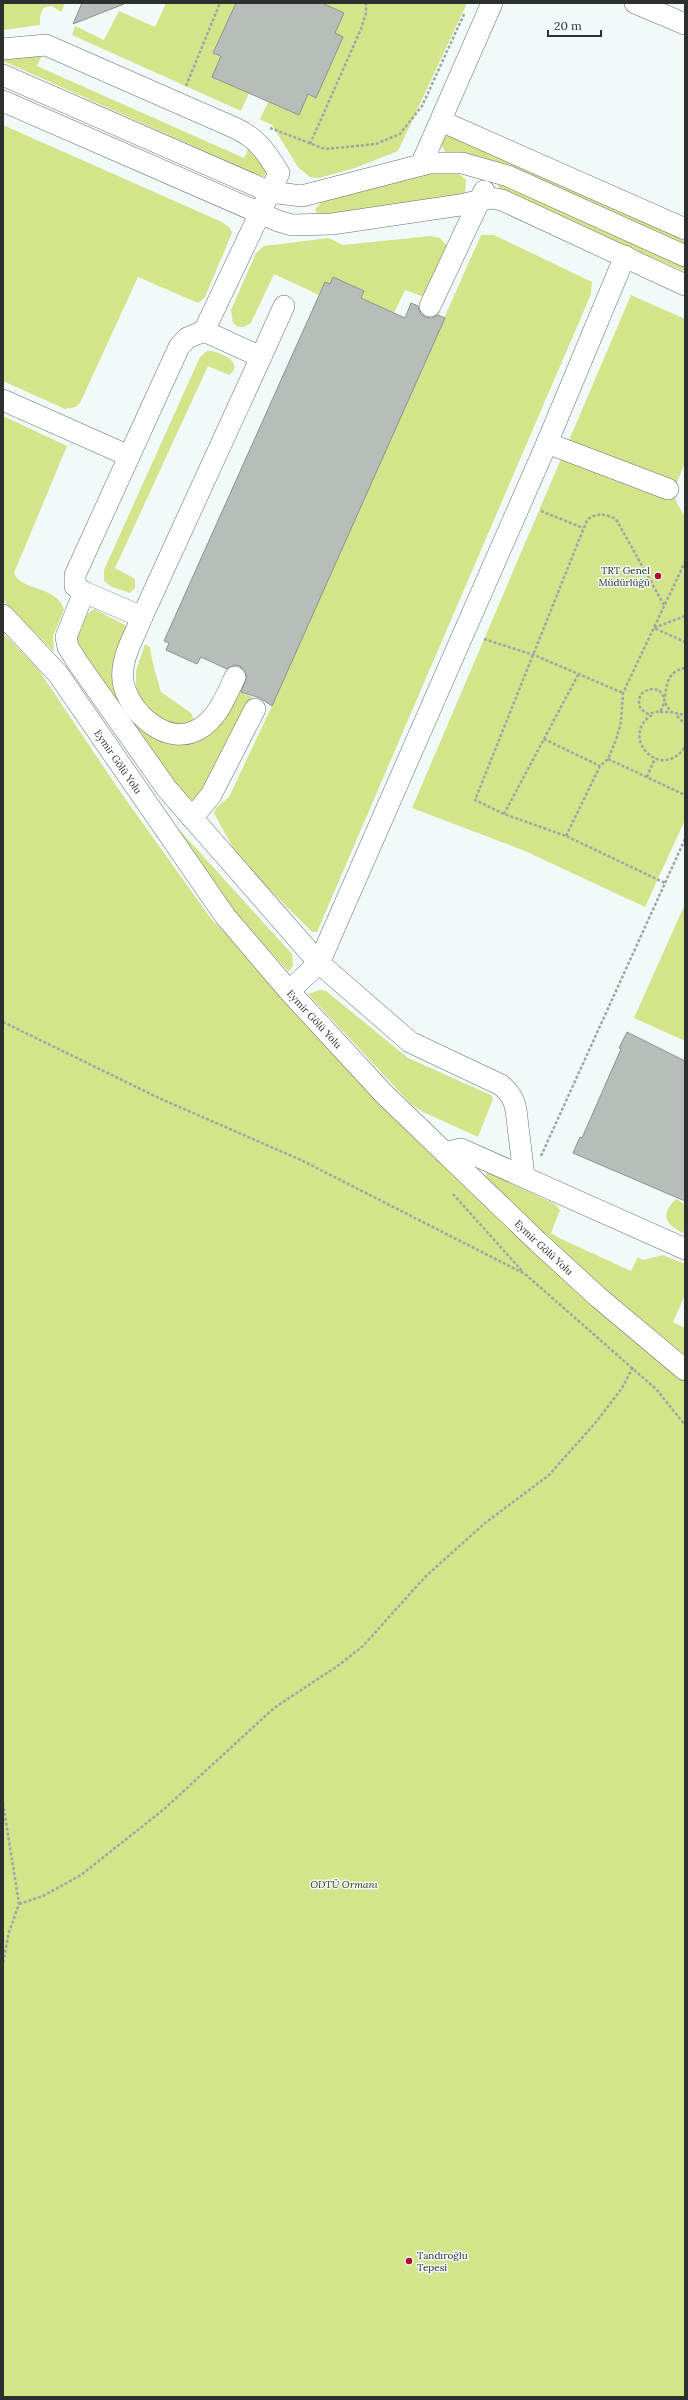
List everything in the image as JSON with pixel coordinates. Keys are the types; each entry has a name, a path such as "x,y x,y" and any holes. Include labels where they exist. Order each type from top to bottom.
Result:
{"street":[{"path":"421,165 492,3"},
{"path":"635,3 685,24"},
{"path":"3,49 24,45 46,45 250,135 259,143 279,173 204,331 187,338 179,347 75,575 75,586 84,592 142,617"},
{"path":"3,75 270,192 302,196 421,165 454,162 492,170 685,256"},
{"path":"3,101 260,214 292,225 332,224 460,205 481,200 502,200 685,285"},
{"path":"441,121 685,229"},
{"path":"430,306 481,200 492,170"},
{"path":"290,991 319,963 547,443 625,256"},
{"path":"235,677 217,712 199,729 190,733 178,733 157,727 146,720 131,704 123,681 125,659 142,617 284,306"},
{"path":"204,331 261,357"},
{"path":"3,400 129,456"},
{"path":"547,443 668,489"},
{"path":"84,592 67,633 68,647 167,789 319,963 410,1042 500,1085 507,1090 514,1100 527,1178"},
{"name":"Eymir Gölü Yolu","path":"3,615 58,674 225,916 290,991 384,1094 445,1153 598,1298 685,1370"},
{"path":"192,818 211,795 255,709"},
{"path":"445,1153 461,1149 685,1249"}],"path":[{"path":"184,90 220,3"},
{"path":"310,144 361,29 366,13 366,3"},
{"path":"270,128 325,149 366,146 383,142 400,134 422,106 466,10"},
{"path":"541,511 583,528"},
{"path":"664,605 616,519 605,514 596,515 587,520 476,800 504,814 566,836 665,883"},
{"path":"566,836 600,766 608,759 621,722 623,693 685,562"},
{"path":"654,628 685,616"},
{"path":"654,628 685,642"},
{"path":"484,639 534,655 623,693"},
{"path":"658,712 664,702 664,697 672,676 679,670 685,668"},
{"path":"504,814 578,675"},
{"path":"653,714 644,712 640,707 641,694 645,690 656,689 664,697"},
{"path":"664,702 685,724"},
{"path":"685,715 658,712 653,714 642,725 640,737 644,749 655,758 671,759 685,747"},
{"path":"544,739 600,766"},
{"path":"647,777 655,758"},
{"path":"608,759 685,795"},
{"path":"527,1178 685,839"},
{"path":"3,1022 161,1099 301,1160 525,1274"},
{"path":"453,1194 525,1274 633,1367 656,1389 685,1425"},
{"path":"20,1904 43,1896 82,1875 163,1810 274,1708 339,1665 363,1646 425,1577 485,1524 549,1475 597,1421 622,1388 633,1367"},
{"path":"3,1803 20,1904 9,1932 3,1963"}],"green space":[{"path":"3,3 65,3 61,12 52,6 43,8 40,17 40,25 3,30"},
{"path":"166,3 236,3 213,53 223,57 249,93 241,111 72,35 75,26 104,40 119,11 155,27"},
{"path":"322,3 467,3 398,151 355,168 319,178 310,177 298,167 272,125 260,119 268,102 299,115 306,94 315,98 333,32 344,13"},
{"path":"44,51 37,66 244,158 251,143 268,172 264,176 258,175 3,61 3,58"},
{"path":"3,125 222,222 230,228 232,233 205,297 198,303 138,277 80,403 75,407 65,409 3,381"},
{"path":"449,135 685,238 685,246 490,160 459,153 446,153 441,145 445,137"},
{"path":"426,172 458,173 466,180 465,194 319,216 315,209 322,202"},
{"path":"502,183 685,264 685,272 501,190 498,186"},
{"path":"481,235 494,235 592,282 591,294 317,932 312,932 263,883 233,848 214,813 216,808 229,797 272,706"},
{"path":"430,236 440,238 449,248 427,298 405,290 394,313 361,298 364,291 333,277 330,284 325,282 319,295 274,274 251,323 244,327 238,327 233,323 231,310 256,253 264,246 329,238 343,245"},
{"path":"631,295 685,319 685,463 672,494 685,517 685,820 645,907 525,851 412,808"},
{"path":"207,351 212,351 229,358 233,362 233,370 229,375 208,366 115,568 135,579 135,588 130,593 112,587 104,581 104,570 200,357"},
{"path":"3,416 67,446 14,573 18,579 24,583 48,592 61,602 64,610 53,636 54,652 3,600"},
{"path":"94,609 127,626 117,671 174,739 238,691 252,697 225,753 225,762 194,800 182,797 78,649 76,640 87,614"},
{"name":"ODTÜ Ormanı","path":"3,633 38,669 119,790 212,920 445,1153 685,1370 685,2397 3,2397"},
{"path":"145,644 150,647 161,692 191,713 195,722 187,726 159,723 136,694 136,671"},
{"path":"163,812 292,954 293,965 289,972 225,903"},
{"path":"685,904 685,1041 634,1018"},
{"path":"320,990 326,991 408,1058 491,1095 493,1099 478,1137 421,1111 410,1103 308,994"},
{"path":"487,1172 555,1204 560,1210 551,1233 559,1238 631,1271 638,1257 643,1260 663,1255 685,1264 685,1295 673,1322 685,1328 685,1362 665,1346 484,1179"},
{"path":"676,1199 685,1204 685,1234 669,1224 667,1220 667,1211"}],"building":[{"path":"82,3 124,3 124,4 73,24"},
{"path":"236,3 322,3 344,13 335,33 343,37 316,98 308,94 299,115 212,77 221,56 213,53"},
{"path":"333,277 364,291 361,298 405,318 411,303 418,306 420,313 425,317 431,318 438,315 445,318 272,706 260,698 241,692 247,676 240,666 234,665 227,669 201,657 197,664 166,650 169,643 164,641 325,282 330,284"},
{"path":"627,1032 685,1061 685,1201 573,1153 580,1137 582,1138"}],"place":[{"name":"TRT Genel Müdürlüğü","path":"658,576"},
{"name":"Tandıroğlu Tepesi","path":"409,2261"}]}
